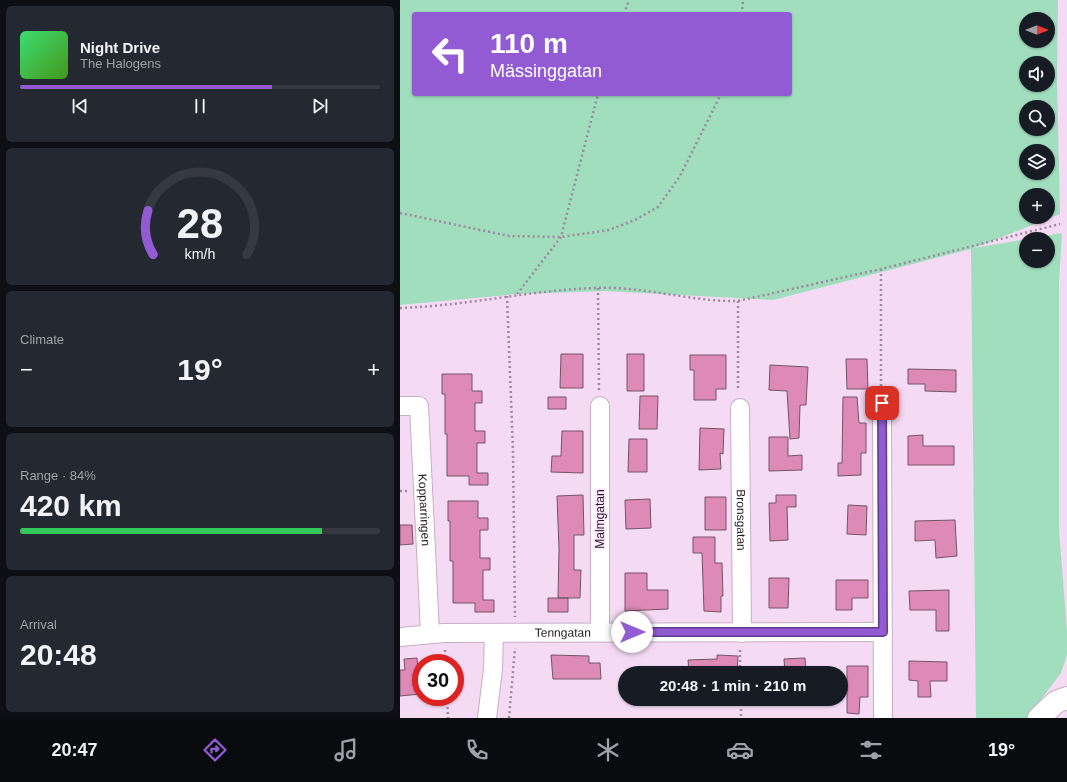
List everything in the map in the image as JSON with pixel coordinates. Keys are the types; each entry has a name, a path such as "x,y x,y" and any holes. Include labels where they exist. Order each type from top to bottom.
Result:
{"main road":[{"path":"1039,718 1061,700 1067,683"}],"street":[{"path":"882,403 883,718"},
{"name":"Kopparringen","path":"400,406 420,406 430,633"},
{"name":"Malmgatan","path":"600,406 600,632"},
{"name":"Bronsgatan","path":"740,408 742,632"},
{"name":"Tenngatan","path":"494,634 600,632 883,632"},
{"path":"400,637 430,633 494,634 493,669 487,718"}],"path":[{"path":"625,12 629,0"},
{"path":"742,12 743,0"},
{"path":"517,294 561,237 597,96"},
{"path":"400,213 509,236 561,237 609,230 635,220 658,207 680,176 720,96"},
{"path":"400,308 517,294 598,288 642,290 715,301 738,301 881,269 1060,224"},
{"path":"881,269 882,403"},
{"path":"598,288 600,406"},
{"path":"507,296 513,459 515,634 513,685 509,718"},
{"path":"738,301 738,388 740,408"},
{"path":"740,666 740,640 742,632"},
{"path":"447,706 448,718"},
{"path":"741,706 741,718"}],"green space":[{"path":"400,0 1058,0 1057,78 1060,214 1055,216 1055,188 1019,188 1019,224 1035,224 974,248 1019,240 1019,268 1055,268 1055,234 1062,233 1059,281 1059,530 1067,631 1067,655 1061,673 1027,718 976,718 971,249 773,300 605,291 517,294 400,305"}],"building":[{"path":"561,354 583,354 583,388 560,388"},
{"path":"627,354 644,354 644,391 627,391"},
{"path":"690,355 726,355 726,389 716,389 716,400 694,400 694,370 690,370"},
{"path":"846,359 867,359 868,389 847,389"},
{"path":"770,365 808,367 806,405 800,405 799,438 790,439 787,391 769,390"},
{"path":"908,369 956,370 956,392 925,391 925,384 908,384"},
{"path":"442,374 472,374 472,391 482,391 482,403 475,403 475,431 485,431 485,443 477,443 477,473 488,473 488,485 469,485 469,476 447,476 447,434 445,434 445,394 442,394"},
{"path":"640,396 658,396 657,429 639,429"},
{"path":"548,397 566,397 566,409 548,409"},
{"path":"843,397 857,397 859,423 866,423 866,453 861,453 861,475 838,476 838,463 842,463"},
{"path":"700,428 724,429 723,454 720,453 721,469 699,470"},
{"path":"562,431 583,431 583,473 551,472 552,456 561,456"},
{"path":"923,435 923,446 954,446 954,465 908,465 908,436"},
{"path":"769,437 788,437 788,456 802,455 802,470 769,471"},
{"path":"629,439 647,439 647,472 628,472"},
{"path":"583,495 584,535 574,535 574,570 581,570 580,598 558,598 559,549 557,496"},
{"path":"776,495 796,495 796,507 787,507 788,540 770,541 769,503 776,503"},
{"path":"705,497 726,497 726,530 705,530"},
{"path":"650,499 651,528 626,529 625,500"},
{"path":"448,501 478,501 478,518 488,518 488,530 480,530 480,558 490,558 490,570 483,570 483,600 494,600 494,612 475,612 475,603 453,603 453,561 450,561 450,521 448,521"},
{"path":"848,505 867,506 866,535 847,534"},
{"path":"955,520 957,556 936,558 935,540 915,541 915,521"},
{"path":"400,525 412,525 413,544 400,545"},
{"path":"693,537 715,537 715,563 722,563 723,596 721,596 721,612 704,611 702,553 693,553"},
{"path":"625,573 647,573 647,590 668,590 668,609 625,611"},
{"path":"769,578 789,578 788,608 769,608"},
{"path":"836,580 868,580 868,598 852,598 852,610 836,610"},
{"path":"949,590 949,631 936,631 936,610 910,610 909,591"},
{"path":"548,598 568,598 568,612 548,612"},
{"path":"551,655 589,656 589,663 600,663 601,679 553,679"},
{"path":"717,655 738,656 737,666 688,666 688,660 717,659"},
{"path":"412,658 412,695 400,696 400,670 405,670 404,659"},
{"path":"805,658 806,666 784,666 784,659"},
{"path":"909,661 947,662 947,681 930,681 931,697 918,697 918,681 909,680"},
{"path":"848,666 868,666 868,697 860,697 859,714 847,713"}],"route":[{"path":"632,632 883,632 882,403"}]}
